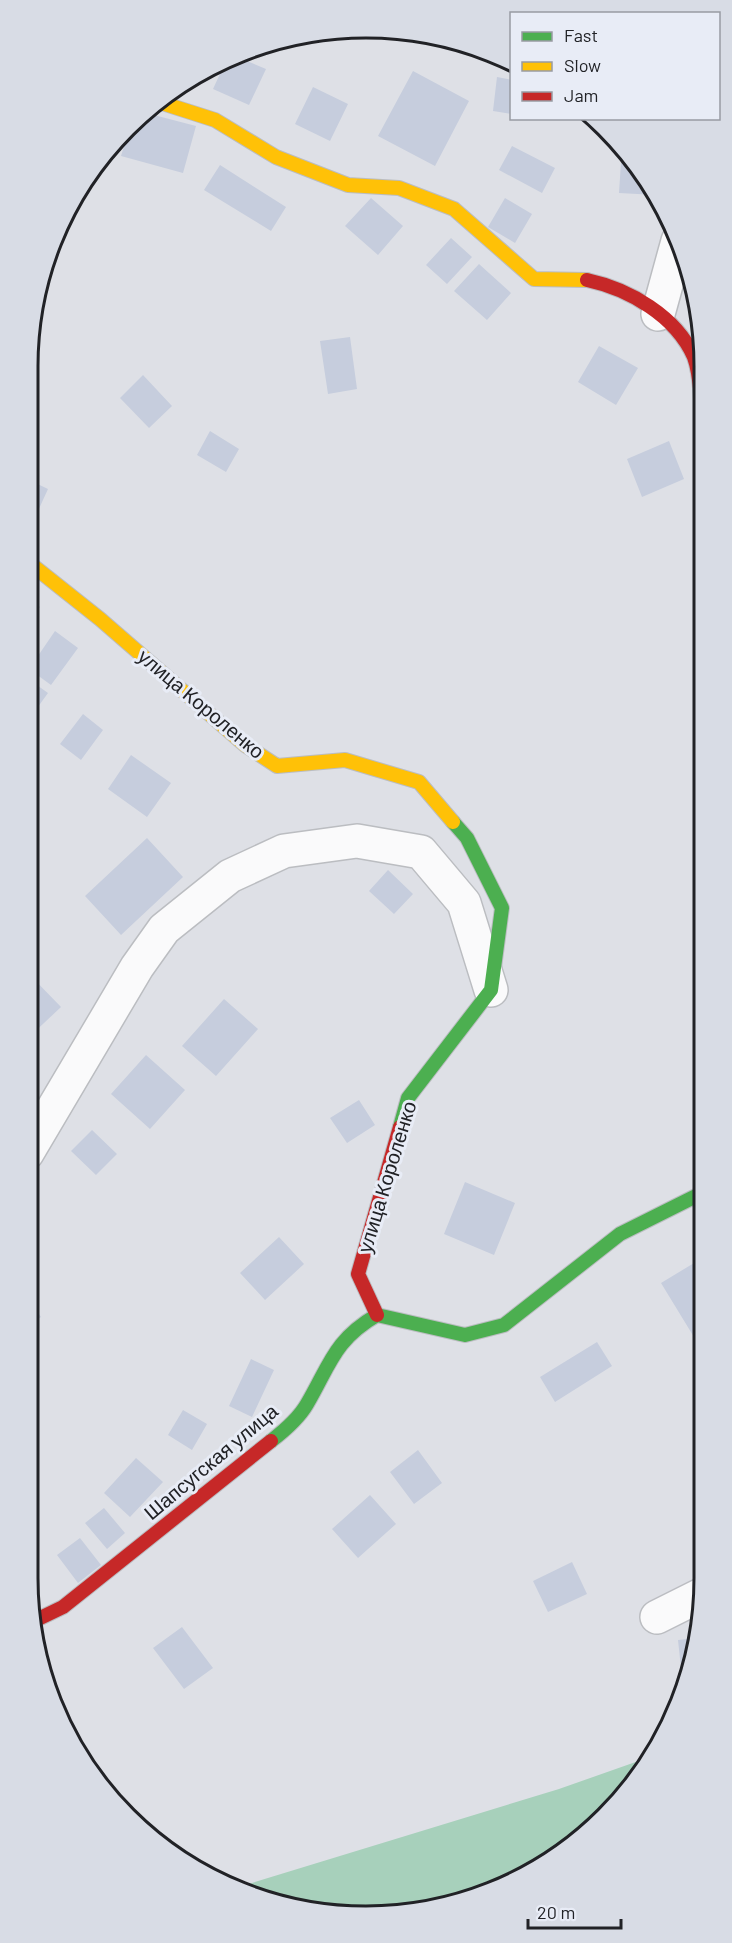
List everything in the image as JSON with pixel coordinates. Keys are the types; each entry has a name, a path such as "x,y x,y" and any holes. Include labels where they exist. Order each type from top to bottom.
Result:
{"street":[{"path":"167,105 215,120 276,157 348,185 399,188 454,209 534,279 580,279 626,291 658,314 678,334 694,358"},
{"path":"658,314 675,254"},
{"name":"улица Короленко","path":"38,570 100,619 245,745 277,766 345,760 419,783 467,838 502,908 491,990 408,1098 358,1274 377,1315"},
{"path":"38,1134 137,967 164,929 230,876 284,851 357,841 422,852 464,903 491,990"},
{"path":"377,1315 465,1335 504,1325 620,1234 694,1197"},
{"name":"Шапсугская улица","path":"40,1618 63,1607 280,1434 306,1406 328,1362 358,1326 377,1315"},
{"path":"657,1617 694,1599"}],"green space":[{"path":"638,1761 613,1794 566,1838 511,1872 472,1888 409,1903 366,1906 302,1899 249,1884 559,1789"}],"building":[{"path":"246,61 266,69 249,105 213,89 221,71"},
{"path":"413,71 469,101 435,166 378,136"},
{"path":"497,77 510,80 510,114 493,111"},
{"path":"313,87 348,104 330,141 295,124"},
{"path":"154,115 196,126 183,173 121,156 125,143"},
{"path":"512,146 555,168 542,193 499,170"},
{"path":"621,162 624,162 646,194 619,193"},
{"path":"220,165 286,207 271,231 204,190"},
{"path":"371,198 403,226 378,255 345,226"},
{"path":"505,198 532,214 515,243 488,227"},
{"path":"451,238 472,257 447,284 426,265"},
{"path":"479,264 511,293 487,320 454,291"},
{"path":"350,337 357,389 328,394 320,341"},
{"path":"599,346 638,368 616,405 578,382"},
{"path":"143,375 172,406 149,428 120,398"},
{"path":"210,431 239,449 226,472 197,455"},
{"path":"669,441 684,479 642,497 627,459"},
{"path":"38,484 48,489 38,511"},
{"path":"55,631 78,648 51,685 38,676 38,656"},
{"path":"38,686 48,693 38,707"},
{"path":"83,714 103,730 81,760 60,744"},
{"path":"131,755 171,783 147,817 108,789"},
{"path":"147,838 183,877 121,935 85,896"},
{"path":"388,870 413,894 394,914 369,891"},
{"path":"38,983 61,1007 38,1029"},
{"path":"224,999 258,1029 216,1076 182,1046"},
{"path":"146,1055 185,1090 150,1129 111,1094"},
{"path":"359,1100 375,1125 347,1143 330,1118"},
{"path":"92,1130 117,1154 96,1175 71,1151"},
{"path":"465,1182 515,1203 494,1255 444,1234"},
{"path":"279,1237 304,1264 265,1300 240,1273"},
{"path":"694,1263 694,1337 661,1283"},
{"path":"597,1342 612,1366 555,1402 540,1377"},
{"path":"251,1359 274,1370 252,1417 229,1406"},
{"path":"183,1410 207,1424 192,1450 168,1435"},
{"path":"418,1450 442,1483 414,1504 390,1472"},
{"path":"136,1458 163,1482 130,1517 104,1493"},
{"path":"370,1495 396,1524 358,1558 332,1529"},
{"path":"104,1508 125,1533 107,1549 85,1523"},
{"path":"80,1538 101,1565 78,1583 57,1555"},
{"path":"572,1562 587,1594 548,1612 533,1581"},
{"path":"182,1627 213,1668 184,1689 153,1648"},
{"path":"688,1639 681,1669 678,1640"}],"traffic: fast":[{"path":"400,1127 408,1098 491,990 502,908 467,838 453,822"},
{"path":"271,1441 304,1409 334,1354 342,1344 363,1324 377,1315 465,1335 504,1325 620,1234 694,1197"}],"traffic: slow":[{"path":"167,105 215,120 276,157 348,185 399,188 454,209 534,279 587,280"},
{"path":"38,570 100,619 245,745 277,766 345,760 419,782 453,822"}],"traffic: jam":[{"path":"587,280 619,290 649,306 676,329 694,357"},
{"path":"377,1315 358,1274 400,1127"},
{"path":"40,1618 63,1607 271,1441"}]}
